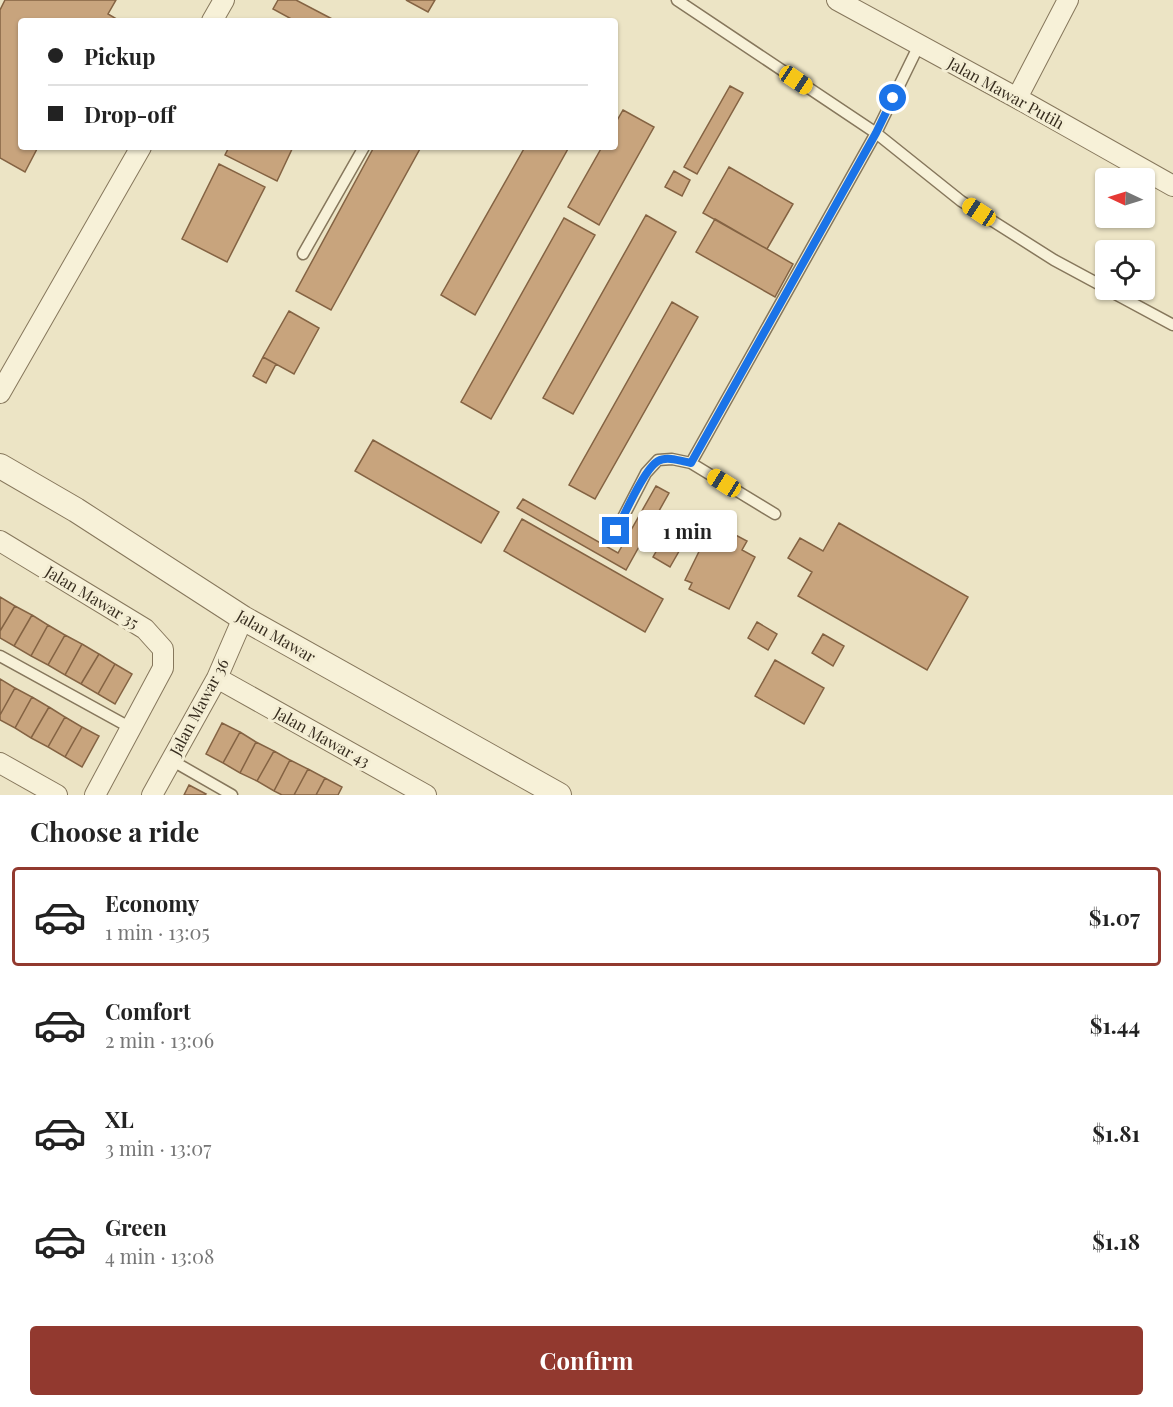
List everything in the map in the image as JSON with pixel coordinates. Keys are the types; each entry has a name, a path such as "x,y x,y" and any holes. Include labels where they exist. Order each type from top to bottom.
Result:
{"street":[{"path":"215,18 224,0"},
{"name":"Jalan Mawar Putih","path":"837,0 1173,186"},
{"path":"1017,98 1068,0"},
{"path":"0,393 139,150"},
{"name":"Jalan Mawar","path":"0,466 76,510 243,618 559,795"},
{"name":"Jalan Mawar 35","path":"0,541 145,629 163,649 163,668 95,795"},
{"name":"Jalan Mawar 36","path":"152,795 217,678 243,618"},
{"name":"Jalan Mawar 43","path":"217,678 426,795"},
{"path":"0,763 57,795"}],"lane":[{"path":"677,0 876,133 961,201 1054,260 1095,282"},
{"path":"691,463 876,133 919,45"},
{"path":"303,254 362,150"},
{"path":"1127,300 1173,325"},
{"path":"616,531 646,473 658,460 672,459 691,463 775,514"},
{"path":"0,657 131,728"},
{"path":"171,760 232,795"}],"building":[{"path":"5,0 116,0 108,14 115,18 18,18 18,150 36,150 25,172 0,158 0,10"},
{"path":"278,0 296,0 330,18 290,18 273,9"},
{"path":"406,0 435,0 428,12"},
{"path":"730,86 743,93 697,174 684,167"},
{"path":"623,110 654,127 599,225 568,207 600,150 618,150 618,119"},
{"path":"228,150 292,150 277,181 225,155"},
{"path":"372,150 419,150 331,310 296,291"},
{"path":"523,150 567,150 475,315 441,295"},
{"path":"219,164 265,187 227,262 182,239"},
{"path":"729,167 793,204 767,249 703,213"},
{"path":"674,171 690,180 682,196 665,187"},
{"path":"646,215 676,232 573,414 543,398"},
{"path":"564,218 595,235 491,419 461,402"},
{"path":"715,219 793,264 775,297 696,252"},
{"path":"672,302 698,317 595,499 569,485"},
{"path":"289,311 319,328 294,374 263,357"},
{"path":"263,357 276,364 266,383 253,376"},
{"path":"373,440 499,512 481,543 355,471"},
{"path":"656,486 669,493 626,570 517,508 523,499 618,553"},
{"path":"522,519 663,599 645,632 504,551"},
{"path":"713,523 747,541 742,550 755,557 729,609 689,589 692,583 685,580"},
{"path":"839,523 968,597 927,670 798,596 812,572 788,558 800,538 823,551"},
{"path":"665,536 682,546 670,567 653,557"},
{"path":"0,597 15,606 0,631"},
{"path":"15,606 32,615 14,646 0,638 0,631"},
{"path":"32,615 48,625 31,656 14,646"},
{"path":"757,622 777,634 768,650 748,638"},
{"path":"48,625 65,635 48,665 31,656"},
{"path":"823,634 844,646 833,666 812,653"},
{"path":"65,635 82,644 65,675 48,665"},
{"path":"82,644 99,654 81,684 65,675"},
{"path":"99,654 115,664 98,694 81,684"},
{"path":"775,660 824,688 804,724 755,696"},
{"path":"115,664 132,674 115,704 98,694"},
{"path":"0,679 15,688 0,715"},
{"path":"15,688 32,697 15,728 0,720 0,715"},
{"path":"32,697 49,707 31,738 15,728"},
{"path":"49,707 65,717 48,747 31,738"},
{"path":"65,717 82,727 65,757 48,747"},
{"path":"222,723 240,732 223,763 206,754"},
{"path":"82,727 99,736 82,767 65,757"},
{"path":"240,732 256,742 240,773 223,763"},
{"path":"256,742 274,751 257,781 240,773"},
{"path":"274,751 290,760 274,791 257,781"},
{"path":"290,760 308,769 294,795 282,795 274,791"},
{"path":"308,769 325,778 316,795 294,795"},
{"path":"325,778 342,787 338,795 316,795"},
{"path":"189,785 206,794 184,795"}],"route":[{"path":"616,531 646,473 658,460 672,459 691,463 876,133 893,98"}]}
